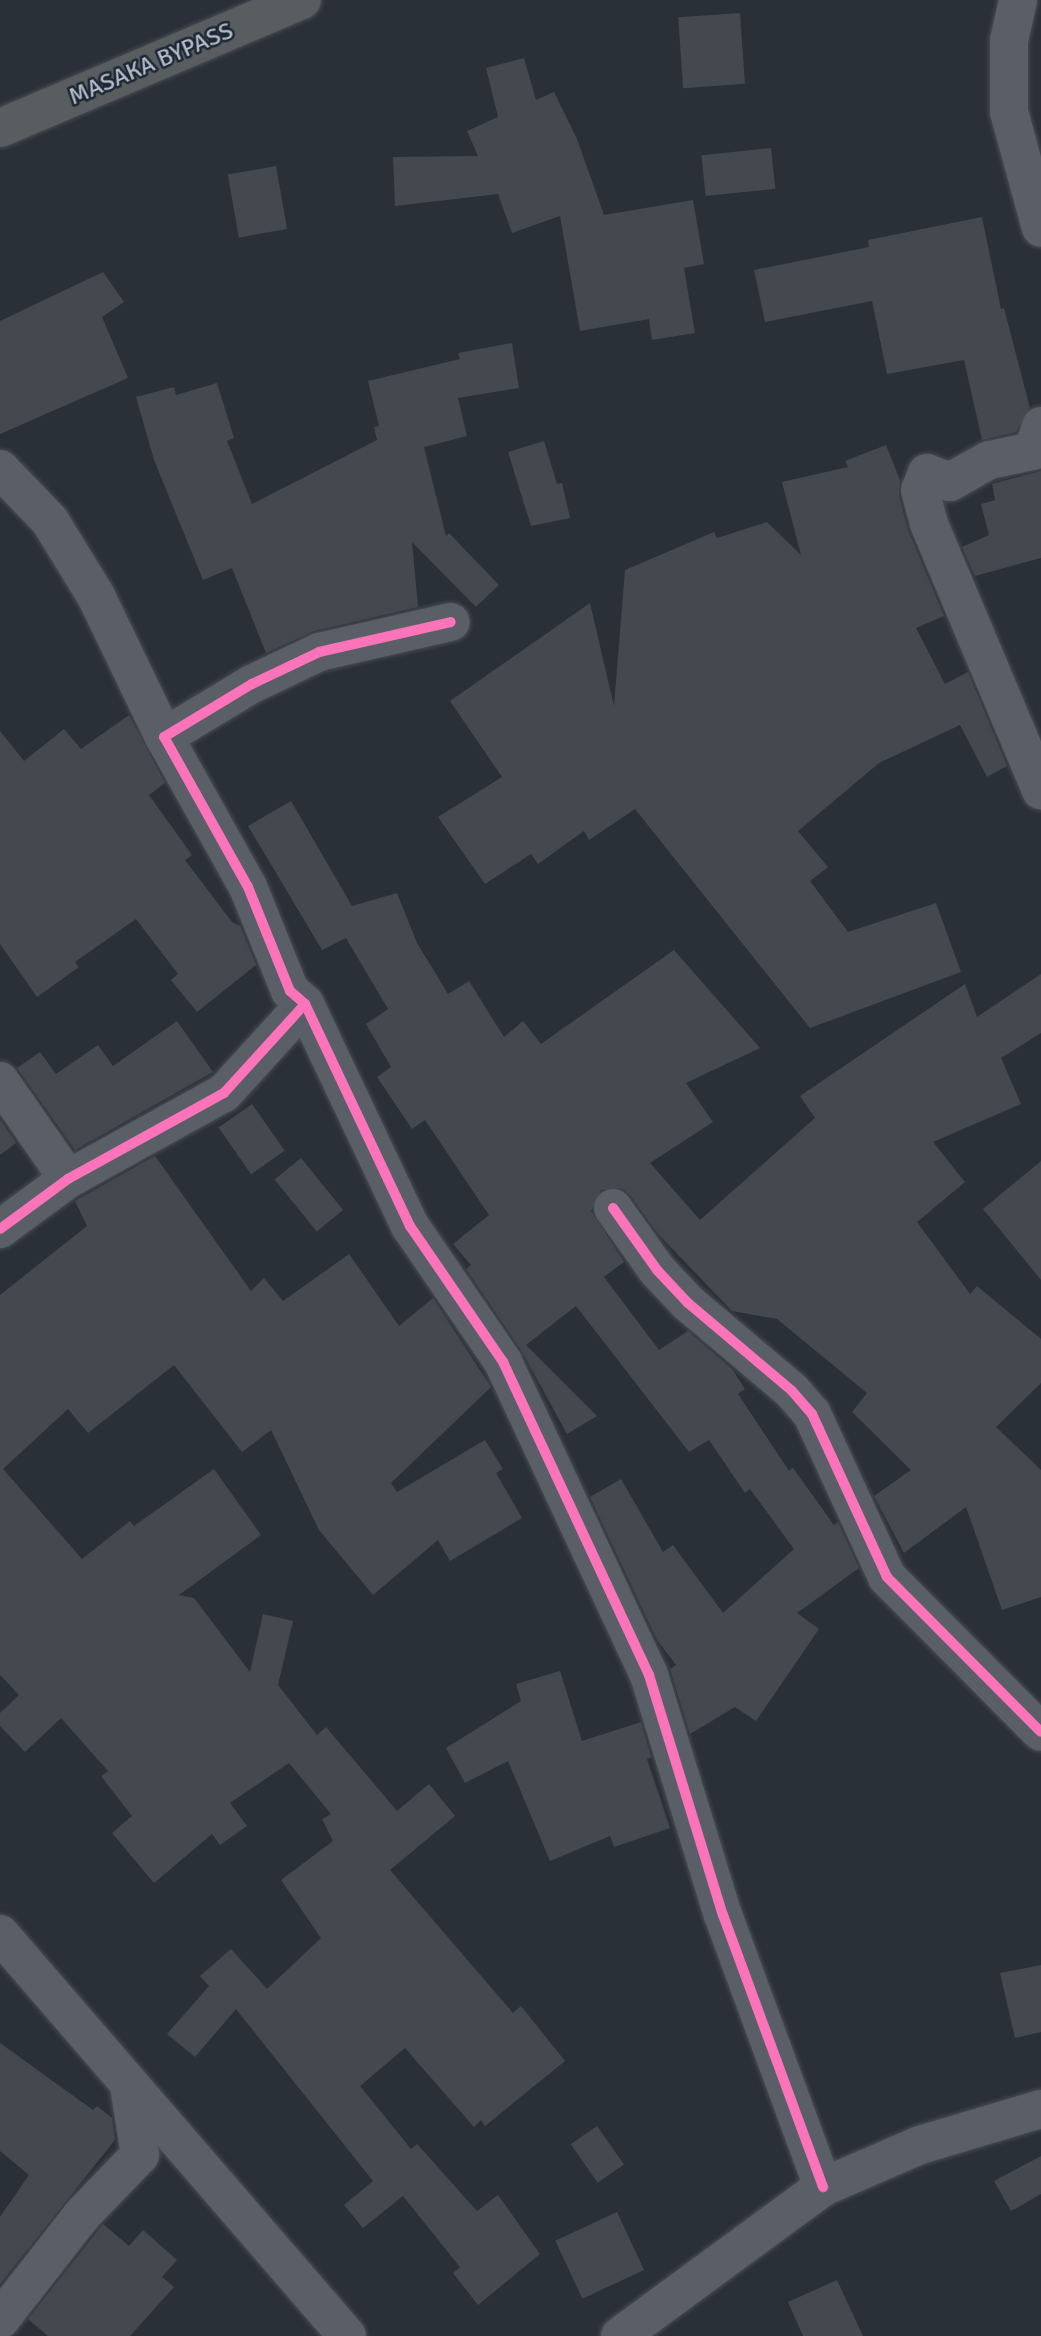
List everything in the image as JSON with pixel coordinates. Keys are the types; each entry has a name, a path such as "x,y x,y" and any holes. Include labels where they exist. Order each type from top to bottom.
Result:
{"highway":[{"name":"MASAKA BYPASS","path":"0,128 302,0"}],"street":[{"path":"1018,0 1009,41 1009,112 1041,228"},
{"path":"1041,426 1033,451 989,460 950,482 928,474 920,490 929,524 1041,790"},
{"path":"0,469 50,521 96,596 164,737 248,887 290,991 305,1004 410,1226 503,1362 649,1675 723,1915 823,2187"},
{"path":"164,737 252,684 319,652 451,622"},
{"path":"0,1229 68,1179 224,1093 305,1004"},
{"path":"0,1081 68,1179"},
{"path":"613,1208 657,1270 688,1304 792,1391 812,1415 887,1577 1041,1732"},
{"path":"0,1934 347,2336"},
{"path":"0,2320 82,2215 140,2155 129,2086"},
{"path":"620,2336 823,2187 920,2145 1041,2109"}],"building":[{"path":"740,13 745,84 683,88 678,17"},
{"path":"524,58 536,100 554,92 577,139 604,215 693,200 704,264 684,268 695,333 652,340 649,319 580,331 560,216 512,233 498,194 395,206 393,157 478,156 467,131 498,117 486,68"},
{"path":"771,148 775,189 706,196 701,155"},
{"path":"276,166 287,229 239,238 228,175"},
{"path":"982,217 1001,309 1004,308 1030,408 1016,432 982,440 964,360 887,374 872,301 765,322 754,270 869,247 868,240"},
{"path":"103,272 124,302 102,317 128,378 0,434 0,321"},
{"path":"512,343 519,388 458,398 467,436 424,447 446,536 449,533 499,585 476,607 412,542 418,607 314,631 266,653 232,568 203,580 154,460 136,397 174,387 176,395 217,383 234,438 227,441 252,504 377,440 374,427 379,426 368,381 460,359 458,353"},
{"path":"544,441 557,484 562,483 570,518 531,526 508,452"},
{"path":"886,445 900,480 899,496 908,530 944,616 916,628 945,684 968,672 1007,766 987,777 960,725 879,763 798,831 828,867 810,881 848,932 936,903 961,972 810,1028 635,809 589,840 584,831 538,864 531,854 485,884 438,817 502,777 450,701 590,603 614,706 625,570 714,532 717,538 767,522 801,555 782,482 848,467 845,461"},
{"path":"1041,471 1041,558 975,576 962,547 989,535 981,504 995,500 992,484"},
{"path":"129,715 165,783 149,795 192,855 185,860 232,922 240,926 256,965 197,1012 171,980 178,974 136,919 75,962 79,967 37,997 0,944 0,731 24,761 64,729 81,749"},
{"path":"291,801 352,906 397,893 417,943 448,994 469,981 504,1037 523,1021 541,1044 674,950 760,1048 686,1083 713,1122 650,1163 700,1220 815,1118 800,1096 965,984 977,1017 1041,974 1041,1033 1001,1058 1021,1104 933,1142 965,1182 917,1222 970,1294 977,1286 1041,1339 1041,1383 996,1427 1041,1470 1041,1597 1002,1610 966,1507 904,1553 874,1496 911,1470 852,1412 867,1393 777,1319 732,1311 659,1235 630,1195 621,1188 601,1190 591,1211 624,1262 604,1277 659,1350 688,1331 732,1369 745,1389 738,1394 789,1471 793,1468 834,1525 838,1522 859,1568 797,1613 819,1629 756,1721 735,1707 690,1734 670,1669 676,1665 657,1640 590,1497 621,1479 663,1552 673,1545 723,1613 794,1549 750,1489 745,1493 709,1440 689,1452 576,1306 526,1345 597,1416 567,1434 521,1350 466,1269 471,1265 453,1244 489,1215 425,1120 412,1129 377,1077 391,1067 366,1024 388,1009 346,938 322,950 248,826"},
{"path":"177,1021 213,1072 75,1150 17,1068 40,1052 56,1074 98,1045 113,1066"},
{"path":"252,1104 285,1151 251,1174 218,1128"},
{"path":"0,1119 16,1143 0,1155"},
{"path":"155,1156 251,1291 264,1278 283,1301 349,1254 399,1326 433,1298 491,1387 391,1483 397,1492 485,1440 503,1469 496,1473 522,1518 450,1561 438,1540 373,1595 319,1530 271,1430 242,1452 174,1365 88,1433 68,1409 3,1469 82,1559 130,1521 134,1526 214,1469 261,1535 179,1595 194,1598 250,1672 263,1614 293,1621 278,1685 317,1735 326,1727 397,1811 429,1784 455,1816 390,1870 513,2013 521,2006 565,2061 485,2126 481,2120 474,2127 405,2048 360,2086 411,2149 417,2144 477,2211 498,2195 540,2254 478,2305 453,2273 460,2267 403,2196 363,2228 344,2205 373,2181 236,2009 195,2057 167,2034 209,1986 200,1976 231,1949 267,1989 321,1938 281,1880 333,1841 322,1819 331,1814 289,1763 230,1803 247,1826 220,1845 212,1834 154,1883 112,1833 132,1816 101,1776 108,1771 61,1718 25,1752 0,1726 0,1713 19,1695 0,1675 0,1295 87,1226 75,1201"},
{"path":"301,1158 343,1210 317,1231 275,1179"},
{"path":"1041,1161 1041,1280 983,1209"},
{"path":"560,1671 582,1741 641,1722 651,1757 647,1759 670,1828 614,1847 610,1836 550,1861 508,1761 465,1783 446,1748 521,1701 516,1684"},
{"path":"1041,1965 1041,2032 1015,2038 1000,1973"},
{"path":"0,2043 93,2110 97,2106 112,2118 115,2140 0,2284 0,2217 29,2175 0,2151"},
{"path":"597,2126 624,2165 598,2183 571,2144"},
{"path":"1041,2156 1041,2194 1011,2211 994,2181"},
{"path":"617,2212 644,2270 582,2299 555,2241"},
{"path":"103,2224 129,2246 143,2230 177,2260 162,2277 174,2287 130,2336 48,2336 28,2319"},
{"path":"837,2280 863,2336 803,2336 788,2302"}],"cycle path":[{"path":"0,1229 68,1179 224,1093 305,1004 290,991 248,887 164,737 252,684 319,652 451,622"},
{"path":"305,1004 410,1226 503,1362 649,1675 723,1915 823,2187"},
{"path":"613,1208 657,1270 688,1303 792,1391 812,1414 887,1577 1041,1732"}]}
